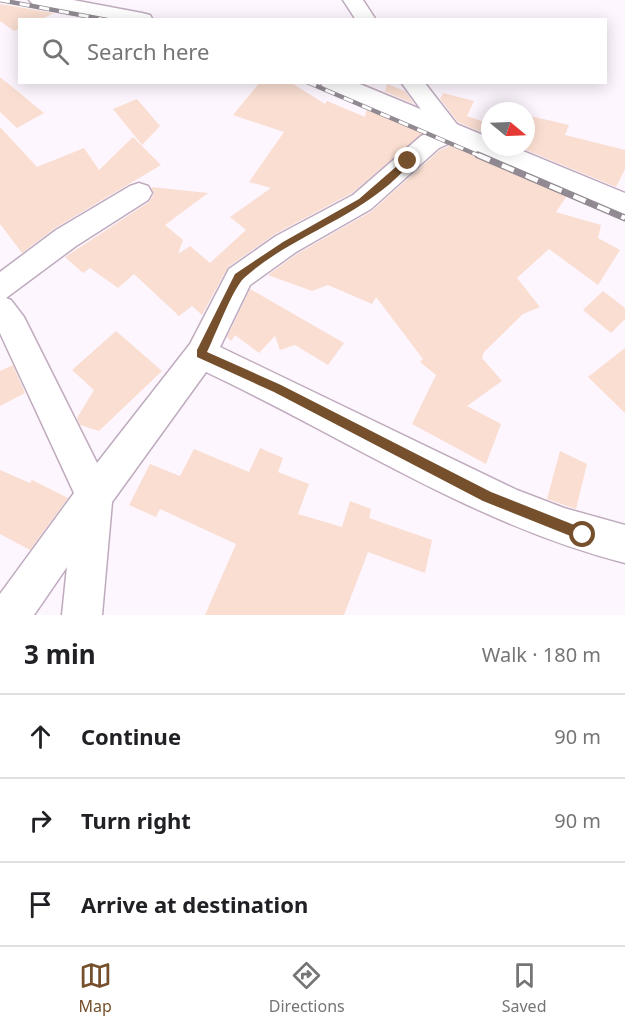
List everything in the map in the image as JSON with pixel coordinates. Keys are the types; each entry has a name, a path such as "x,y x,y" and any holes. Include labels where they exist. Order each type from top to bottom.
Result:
{"main road":[{"path":"40,0 132,18"},
{"path":"337,84 625,204"}],"street":[{"path":"353,0 365,18"},
{"path":"10,615 94,496 201,354 239,277 286,244 362,202 430,142 451,133 414,84"},
{"path":"0,288 66,238 139,193"},
{"path":"0,309 13,327 94,496 82,615"},
{"path":"201,354 277,388 487,497 583,535 625,544"}],"building":[{"path":"0,4 54,13 44,18 18,18 18,30 14,31 0,21"},
{"path":"0,77 44,113 17,128 0,112"},
{"path":"258,84 293,84 325,104 327,101 365,117 367,108 424,132 352,193 275,234 228,267 202,315 192,306 179,316 134,274 118,288 90,268 83,273 65,257 149,202 154,194 151,187 208,193 165,225 183,240 178,254 190,246 210,263 246,230 230,217 271,188 249,182 284,132 233,115"},
{"path":"387,84 405,91 414,104 381,90 385,91"},
{"path":"443,93 474,101 467,116 481,121 481,132 458,122 440,99"},
{"path":"137,99 160,126 142,145 113,109"},
{"path":"535,117 569,125 565,135 625,150 625,169 616,187 535,154"},
{"path":"0,127 37,167 84,148 99,170 133,137 161,165 55,228 22,253 0,224"},
{"path":"452,145 568,194 556,212 601,225 598,238 620,250 598,285 549,249 517,278 540,307 523,314 484,352 482,358 502,381 467,406 501,424 486,464 412,424 436,375 420,362 423,359 376,297 372,304 328,285 312,291 268,275 297,254 372,211 440,150"},
{"path":"250,289 344,343 328,365 295,345 280,350 275,336 259,353 235,335 231,341 227,337"},
{"path":"603,291 625,308 625,319 611,333 583,310"},
{"path":"116,331 162,371 99,431 80,425 77,418 94,390 72,370"},
{"path":"625,348 625,413 588,377"},
{"path":"13,365 25,393 0,406 0,371"},
{"path":"260,448 283,458 278,472 309,484 298,514 342,527 350,501 371,509 369,518 432,540 425,573 368,552 344,615 205,615 236,544 160,509 156,517 129,505 150,464 180,476 194,449 249,472"},
{"path":"560,451 587,464 576,509 547,499"},
{"path":"0,470 30,483 32,480 68,498 30,550 0,534"}],"railway":[{"path":"0,0 96,18"},
{"path":"312,84 482,157"},
{"path":"478,155 625,218"}],"route":[{"path":"408,161 362,202 286,244 239,277 201,354 277,388 487,497 583,535"}]}
